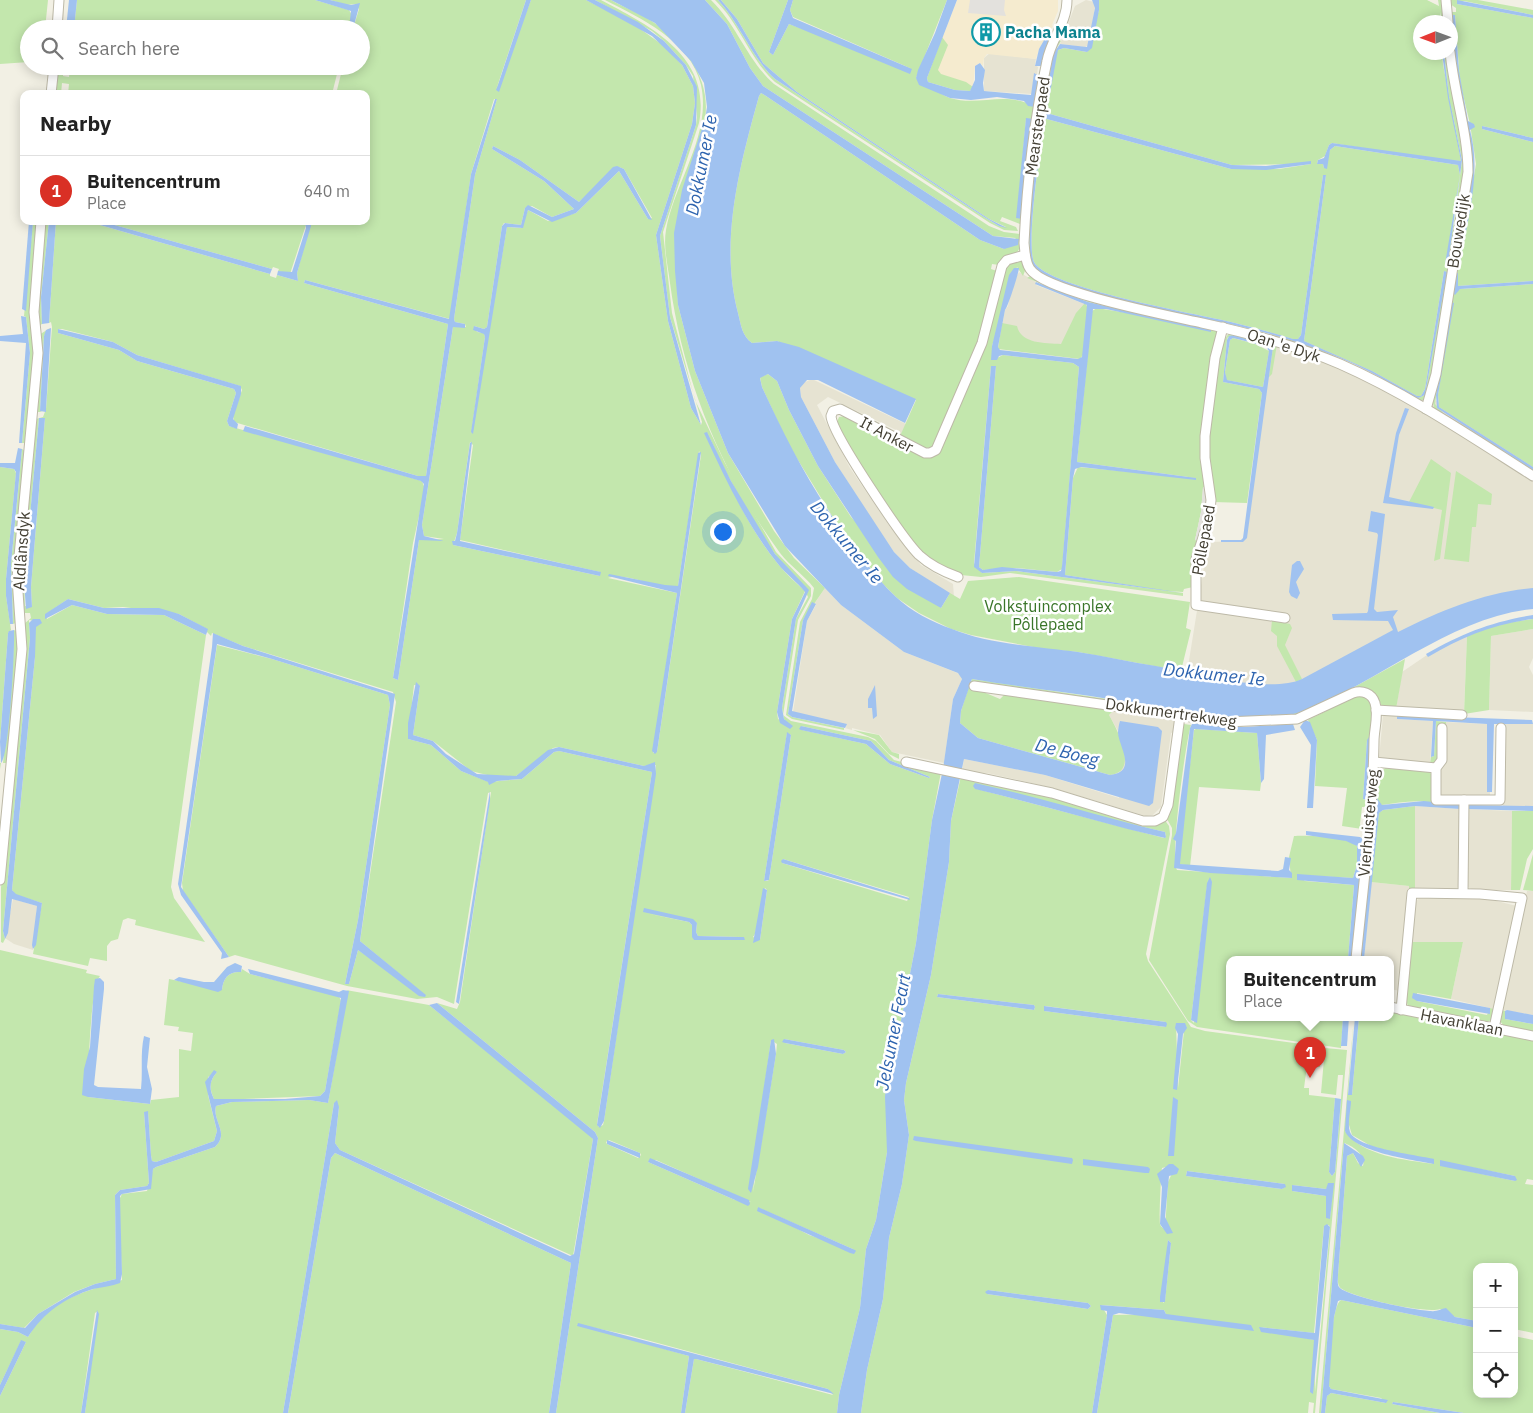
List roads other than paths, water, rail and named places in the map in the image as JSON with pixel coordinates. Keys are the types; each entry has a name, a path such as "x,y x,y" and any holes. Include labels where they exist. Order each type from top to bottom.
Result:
{"street":[{"path":"57,20 59,0"},
{"name":"Mearsterpaed","path":"1025,255 1032,152 1048,54 1064,20 1067,0"},
{"path":"1446,0 1447,15"},
{"name":"Bouwedijk","path":"1426,409 1436,374 1468,172 1451,60"},
{"path":"51,90 53,75"},
{"name":"Aldlânsdyk","path":"0,880 22,649 17,578 38,353 34,312 41,225"},
{"name":"Oan 'e Dyk","path":"1025,255 1030,269 1035,274 1060,286 1120,304 1223,327 1322,357 1380,383 1426,409 1533,476"},
{"name":"It Anker","path":"958,578 929,563 914,550 851,456 832,422 831,416 833,411 840,409 925,453 930,454 936,450 982,343 1002,266 1008,260 1025,255"},
{"name":"Pôllepaed","path":"1223,327 1215,358 1206,423 1205,458 1211,488 1211,510 1196,559 1196,605 1285,618"},
{"name":"Dokkumertrekweg","path":"974,686 1226,722 1292,720 1315,712 1353,693 1364,692 1374,700 1376,710"},
{"path":"1376,710 1462,715"},
{"name":"Vierhuisterweg","path":"1356,956 1374,762 1376,710"},
{"path":"906,762 1052,793 1143,821 1155,821 1164,817 1168,805 1180,716"},
{"path":"1442,728 1442,760 1436,768 1436,800 1500,800 1501,728"},
{"path":"1374,762 1436,768"},
{"path":"1463,894 1464,800"},
{"path":"1401,1010 1412,893 1522,898 1494,1028"},
{"name":"Havanklaan","path":"1394,1008 1533,1036"}],"water":[{"path":"69,0 77,0 75,20 67,20"},
{"path":"315,0 330,0 351,5 360,3 355,20 350,20 351,11"},
{"path":"526,0 531,0 499,92 496,90"},
{"path":"586,0 595,0 638,22 664,41 686,65 697,87 696,125 660,236 670,317 701,425 691,408 668,321 656,235 692,124 695,103 693,86 682,65 652,36"},
{"name":"Dokkumer Ie","path":"611,0 705,0 727,24 750,68 763,86 993,236 1019,239 1018,245 1004,249 980,240 766,96 761,93 759,96 739,176 731,231 733,286 741,326 744,334 752,343 777,341 799,347 916,399 905,423 818,380 807,380 800,388 801,397 835,462 894,552 910,568 950,593 941,608 907,589 893,577 818,466 789,410 777,381 768,374 760,378 762,387 795,454 819,496 882,583 896,597 915,611 952,629 997,642 1088,654 1230,681 1271,684 1288,683 1302,679 1393,630 1388,621 1333,620 1332,614 1367,613 1368,611 1378,535 1368,531 1371,511 1385,514 1374,609 1377,612 1398,610 1393,617 1398,632 1464,603 1498,593 1533,588 1533,609 1503,614 1474,624 1445,637 1334,698 1286,716 1237,718 1211,716 972,679 961,711 960,723 978,738 1110,775 1118,773 1125,764 1118,733 1120,721 1158,727 1162,731 1153,803 1149,806 1045,775 964,759 951,821 949,862 931,975 906,1083 904,1100 909,1135 902,1184 889,1238 883,1299 867,1370 861,1413 837,1413 839,1395 860,1308 866,1249 876,1220 887,1152 885,1097 887,1075 897,1041 916,943 932,820 943,769 953,699 962,679 958,673 904,652 841,605 785,546 728,453 695,371 678,305 675,271 674,233 682,190 705,119 707,107 704,83 691,61 655,23"},
{"path":"718,0 721,0 737,19 763,63 797,92 989,219 1007,228 999,226 984,217 775,79 759,61"},
{"path":"788,0 793,0 790,10 793,18 912,69 910,74 789,24 773,55 769,52"},
{"path":"947,0 957,0 927,78 928,82 955,90 970,91 975,80 975,66 980,63 985,70 984,91 1031,95 1034,73 1041,77 1035,107 1028,106 1024,101 997,97 971,100 950,98 919,85 916,78 918,70 935,33"},
{"path":"1092,0 1099,0 1099,10 1092,48 1087,52 1064,48 1058,50 1047,109 1050,114 1232,165 1266,166 1311,161 1311,164 1266,170 1231,169 1043,118 1053,54 1060,44 1087,47 1095,8"},
{"path":"1457,0 1533,15 1533,18 1457,4"},
{"path":"1047,35 1050,36 1041,66 1035,66 1039,49"},
{"path":"1458,57 1468,121 1474,124 1475,127 1470,130 1473,147 1474,181 1459,267 1457,266 1472,176 1472,156 1455,61 1458,60"},
{"path":"1443,60 1445,60 1449,97 1462,160 1460,175 1458,165 1335,146 1330,150 1327,169 1324,168 1323,164 1317,164 1318,160 1324,158 1329,145 1332,143 1461,161 1448,98"},
{"path":"495,99 497,99 475,175 454,319 455,322 465,324 465,328 453,327 422,525 424,536 444,541 419,540 398,680 393,678 424,484 421,481 243,431 245,426 418,476 426,476 448,324 304,283 305,280 449,319 471,174"},
{"path":"1026,118 1034,119 1022,219 1016,218"},
{"path":"1042,126 1044,126 1034,196 1032,252 1034,262 1045,272 1066,281 1125,299 1239,324 1293,339 1298,339 1301,335 1323,175 1326,175 1304,341 1372,371 1417,396 1421,396 1425,389 1444,271 1447,272 1425,395 1418,398 1364,369 1320,350 1257,330 1086,291 1061,283 1041,273 1034,267 1029,241 1032,199"},
{"path":"1482,126 1533,138 1533,142 1482,129"},
{"path":"493,146 520,160 579,202 613,167 617,166 624,169 652,220 648,219 619,171 576,213 552,222 528,210 523,228 507,227 473,434 471,432 485,337 484,334 473,330 474,326 484,329 487,327 502,226 505,223 521,225 525,208 528,205 552,217 574,209 544,181 492,149"},
{"path":"1460,176 1448,264 1445,264"},
{"path":"29,225 33,225 26,311 22,309"},
{"path":"49,225 56,225 49,323 42,324 41,297"},
{"path":"100,225 114,225 272,269 270,274"},
{"path":"306,225 311,225 297,273 298,281 277,275 278,271 292,272"},
{"path":"1014,268 1019,268 1005,310 998,347 1000,350 1078,359 1082,357 1087,305 1035,284 1036,282 1088,302 1211,330 1211,332 1106,309 1093,309 1077,462 1196,478 1196,480 1081,467 1075,469 1073,478 1065,575 1183,593 1016,571 982,573 974,567 991,366 996,366 979,567 983,570 1002,567 1057,572 1061,571 1062,566 1079,367 1073,363 1003,355 999,356 997,360 991,360 992,346 1009,275"},
{"path":"1456,273 1458,273 1458,286 1533,281 1533,284 1460,289 1455,295 1453,293"},
{"path":"1451,302 1454,303 1438,395 1439,407 1533,467 1533,470 1437,408 1436,395"},
{"path":"21,316 26,317 30,353 22,443 19,443 26,343 0,341 0,336 23,334"},
{"path":"51,328 46,412 40,411 44,336 46,330"},
{"path":"58,329 113,342 137,355 241,386 241,394 233,419 238,424 237,429 229,426 227,421 236,393 234,389 137,361 119,350 58,333"},
{"path":"1234,335 1249,340 1249,342 1233,338 1230,340 1225,372 1227,380 1263,387 1269,351 1266,347 1253,343 1254,341 1273,347 1247,538 1243,542 1221,542 1221,540 1241,540 1243,538 1262,393 1259,389 1223,382 1227,340 1229,336"},
{"path":"1405,408 1409,409 1399,435 1389,497 1434,507 1433,509 1383,503 1396,433"},
{"path":"39,418 45,418 31,587 32,607 26,609 24,581"},
{"path":"707,432 731,481 775,554 809,590 796,619 782,708 784,719 793,726 790,729 780,723 777,712 792,619 805,592 778,564 756,534 720,467 704,433"},
{"path":"472,442 460,541 601,572 600,576 453,545 452,541 455,541 457,533 470,443"},
{"path":"18,448 22,449 11,564 13,624 10,624 6,596 6,579 16,472 14,469 0,467 0,463 15,463"},
{"path":"701,452 657,752 655,754 652,751 677,593 608,576 609,574 678,586 698,453"},
{"path":"1300,561 1304,569 1296,582 1300,593 1297,599 1291,596 1289,592 1292,565"},
{"path":"68,599 104,608 159,608 179,614 208,629 206,635 164,615 107,614 72,605 45,619 45,614"},
{"path":"812,602 816,604 807,621 792,711 847,724 845,728 792,717 788,714 803,620"},
{"path":"1533,615 1533,619 1504,624 1478,632 1428,657 1426,654 1478,629"},
{"path":"33,619 40,619 42,623 36,627 35,657 12,890 16,894 42,903 36,945 33,949 37,906 12,899 8,933 5,939 3,931 30,638 29,623"},
{"path":"14,630 9,723 7,742 1,763 0,742 8,633"},
{"path":"213,633 243,646 395,694 360,941 426,995 425,997 419,996 358,950 349,984 345,984 358,920 390,705 388,695 217,644 181,887 229,957 221,959 222,953 181,895 178,884"},
{"path":"416,682 420,686 413,735 433,741 446,754 477,774 516,776 548,750 559,747 644,766 655,762 656,774 604,1121 600,1128 597,1125 652,772 559,751 554,752 522,779 497,781 489,785 488,782 461,771 431,745 408,739 408,723"},
{"path":"875,685 877,716 873,719 872,708 868,708 868,699"},
{"path":"1397,715 1532,720 1533,724 1494,724 1492,792 1487,792 1487,724 1436,721 1434,756 1431,757 1433,721 1397,719"},
{"path":"1305,720 1310,722 1317,740 1313,808 1307,808 1311,745 1300,727"},
{"path":"1193,722 1244,727 1293,724 1295,730 1266,735 1264,779 1261,783 1257,733 1194,729 1180,864 1278,871 1283,869 1285,857 1291,858 1289,870 1292,873 1292,878 1210,873 1174,868 1176,841 1173,839 1176,833 1190,728"},
{"path":"801,726 871,741 889,760 930,777 890,764 866,744 801,730 799,729"},
{"path":"787,732 791,735 769,880 764,881"},
{"path":"1369,737 1371,738 1368,800 1363,799 1367,740"},
{"path":"975,783 1165,832 1166,837 975,789 973,786"},
{"path":"490,791 490,801 459,1004 456,1002"},
{"path":"1376,797 1382,805 1424,801 1460,805 1460,809 1415,806 1383,810 1379,813 1364,956 1359,956"},
{"path":"1468,805 1533,806 1533,811 1467,809"},
{"path":"1306,831 1360,837 1363,839 1353,956 1348,956 1354,885 1297,880 1297,874 1353,878 1357,865 1357,846 1346,841 1306,835"},
{"path":"783,859 909,898 910,900 782,863"},
{"path":"1210,877 1212,882 1197,1023 1191,1020 1207,883"},
{"path":"763,888 767,890 760,940 753,943"},
{"path":"644,908 693,919 697,923 696,932 698,936 744,937 745,940 694,940 692,937 692,925 689,922 643,912"},
{"path":"235,963 242,966 241,972 227,976 222,990 218,992 174,980 179,977 214,982 227,967"},
{"path":"248,969 339,992 343,990 349,991 328,1103 309,1100 232,1102 216,1106 215,1111 221,1137 215,1147 156,1167 153,1169 151,1189 122,1194 120,1196 122,1274 120,1283 93,1289 64,1302 48,1313 28,1337 18,1332 0,1329 0,1324 25,1328 38,1314 75,1292 95,1284 116,1279 115,1195 120,1190 147,1186 149,1183 144,1112 148,1111 151,1155 152,1161 156,1162 214,1141 217,1131 205,1082 214,1070 217,1072 212,1079 211,1092 214,1099 285,1099 320,1096 325,1091 341,998 250,974"},
{"path":"100,978 104,982 104,989 94,1085 98,1087 141,1089 144,1036 150,1038 147,1067 152,1089 150,1104 82,1095 84,1069 90,1047 95,979"},
{"path":"1413,993 1490,1008 1490,1014 1417,1001 1412,998"},
{"path":"938,994 1034,1005 1035,1007 1034,1010 937,997"},
{"path":"437,1003 595,1132 598,1138 556,1413 549,1413 571,1263 335,1153 331,1158 288,1413 283,1413 334,1103 337,1100 339,1107 335,1143 340,1150 570,1256 574,1254 593,1139 429,1005"},
{"path":"1044,1006 1166,1022 1167,1024 1166,1027 1044,1011"},
{"path":"1505,1011 1533,1015 1533,1024 1505,1019"},
{"path":"1343,1021 1349,1021 1347,1046 1341,1046"},
{"path":"1355,1021 1359,1021 1352,1095 1348,1095"},
{"path":"1176,1023 1185,1023 1187,1028 1183,1034 1177,1090 1173,1089 1178,1034 1175,1028"},
{"path":"774,1039 776,1054 758,1167 751,1193 748,1189 771,1040"},
{"path":"784,1039 844,1050 846,1052 843,1054 785,1043 782,1042"},
{"path":"1173,1097 1178,1100 1174,1156 1168,1156"},
{"path":"1335,1098 1341,1099 1335,1172 1332,1176 1329,1172"},
{"path":"1347,1100 1351,1101 1349,1128 1355,1138 1375,1147 1434,1159 1434,1164 1371,1150 1350,1138 1345,1131"},
{"path":"914,1136 1072,1158 1073,1160 1072,1164 916,1141 913,1140"},
{"path":"607,1140 640,1153 640,1158 607,1144"},
{"path":"1344,1143 1363,1156 1365,1160 1361,1167 1353,1153 1347,1156 1338,1275 1339,1287 1354,1295 1397,1306 1433,1311 1446,1308 1455,1317 1473,1320 1473,1327 1341,1300 1338,1301 1334,1317 1329,1386 1331,1389 1388,1400 1386,1403 1331,1393 1327,1396 1325,1413 1321,1413"},
{"path":"650,1158 749,1200 750,1204 748,1206 648,1162"},
{"path":"1083,1159 1148,1167 1150,1169 1149,1173 1145,1173 1083,1165"},
{"path":"1440,1160 1515,1176 1517,1180 1440,1166"},
{"path":"1169,1164 1173,1164 1179,1169 1177,1174 1169,1176 1165,1217 1173,1233 1167,1234 1160,1224 1162,1187 1157,1174"},
{"path":"1187,1171 1285,1184 1286,1187 1282,1189 1186,1176"},
{"path":"1328,1183 1334,1183 1330,1219 1326,1218 1326,1196 1292,1191 1292,1185 1326,1189"},
{"path":"758,1207 856,1251 854,1254 850,1253 757,1211"},
{"path":"1327,1224 1330,1227 1313,1394 1310,1392 1314,1340 1261,1332 1259,1327 1315,1333 1324,1226"},
{"path":"1168,1240 1171,1243 1165,1302 1160,1302 1160,1297"},
{"path":"988,1290 1088,1303 1091,1306 1088,1309 987,1294 985,1292"},
{"path":"1100,1305 1164,1310 1166,1314 1251,1325 1254,1331 1119,1313 1113,1315 1097,1413 1092,1413 1107,1315 1107,1311 1101,1310"},
{"path":"97,1310 99,1314 85,1413 81,1413"},
{"path":"578,1323 828,1389 834,1394 694,1359 685,1413 681,1413 689,1356 577,1326"},
{"path":"21,1340 26,1342 0,1396 0,1385"},
{"path":"1393,1402 1464,1413 1440,1413 1392,1404"}],"place":[{"name":"Pacha Mama","path":"986,32"},
{"name":"Buitencentrum","path":"1310,1078"}],"park label":[{"name":"Volkstuincomplex Pôllepaed","path":"1048,615"}],"water label":[{"name":"De Boeg","path":"1067,752"},
{"name":"Jelsumer Feart","path":"893,1032"}]}
